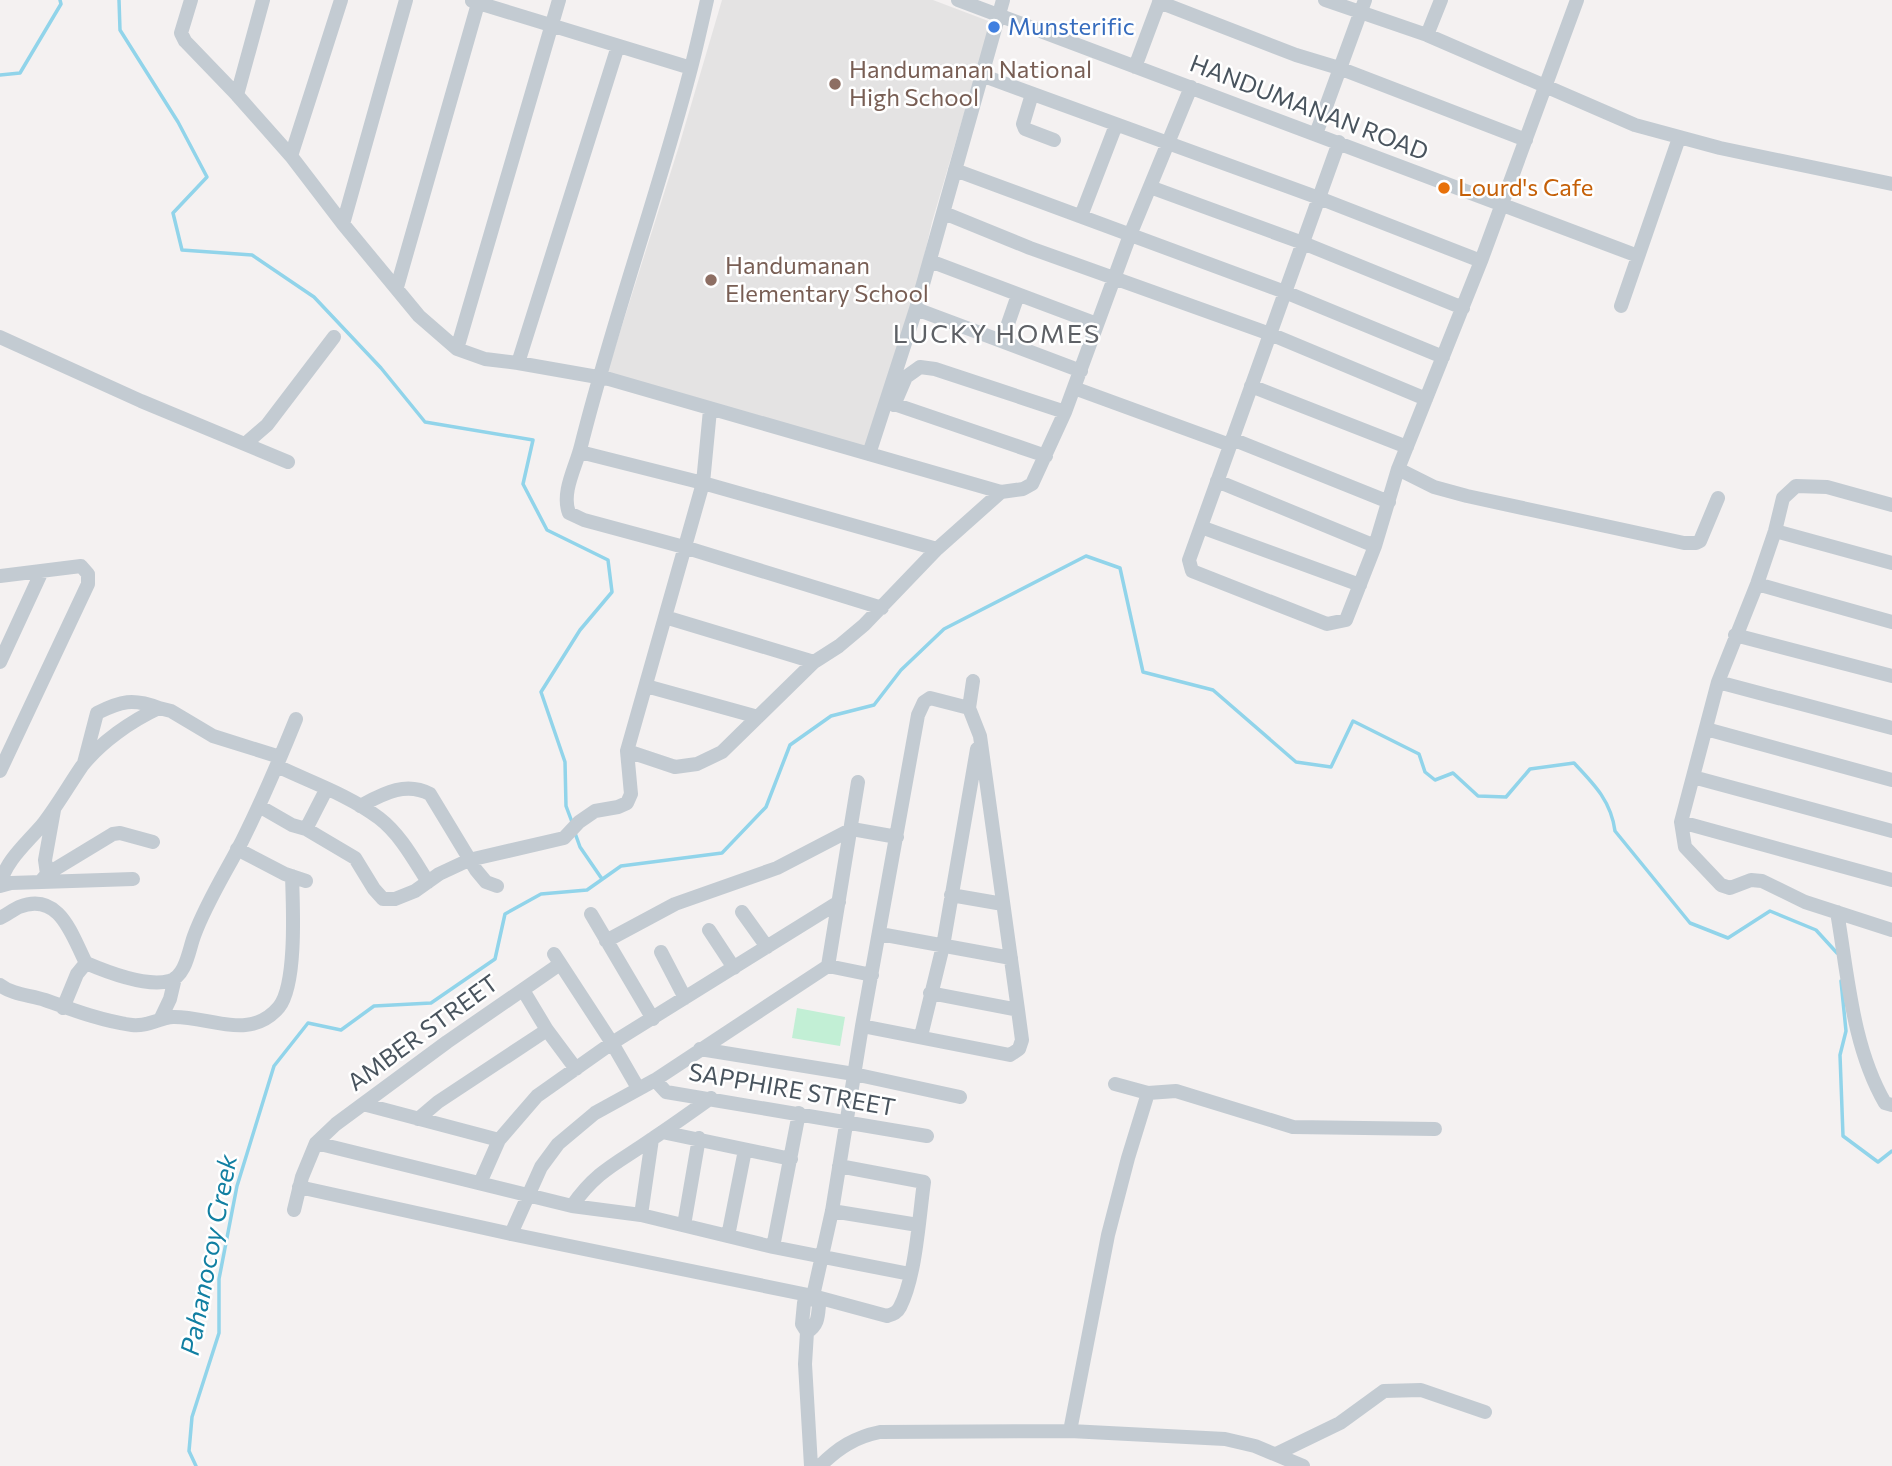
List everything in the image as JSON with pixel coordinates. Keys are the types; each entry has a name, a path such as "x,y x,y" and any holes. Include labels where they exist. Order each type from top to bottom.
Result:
{"street":[{"path":"191,0 182,36 291,156 419,316 457,349 485,359 609,380 1000,492 1023,489 1032,484 1046,456 1081,371 1130,236 1191,87"},
{"path":"237,95 263,0"},
{"path":"291,156 341,0"},
{"path":"343,224 406,0"},
{"path":"457,349 559,0"},
{"path":"707,0 691,68 566,496 569,513 584,520 684,547 882,608"},
{"name":"HANDUMANAN ROAD","path":"958,0 1638,256"},
{"path":"869,454 890,403 1003,0"},
{"path":"1325,0 1363,7 1635,125 1679,138 1892,184"},
{"path":"1427,35 1441,0"},
{"path":"1339,142 1189,560 1192,571 1327,624 1346,620 1375,546 1398,469 1502,206 1577,0"},
{"path":"397,287 475,1 691,68"},
{"path":"1135,67 1160,1 1296,55 1339,68 1526,140"},
{"path":"1316,134 1363,7"},
{"path":"518,363 618,46"},
{"path":"981,75 1320,198 1481,261"},
{"path":"1032,94 1023,124 1026,129 1054,140"},
{"path":"1081,216 1116,125"},
{"path":"1621,306 1679,138"},
{"path":"955,170 1285,292 1443,357"},
{"path":"1150,187 1303,243 1463,308"},
{"path":"944,213 1115,279 1270,334 1426,399"},
{"path":"930,261 1097,324"},
{"path":"1002,341 1018,295"},
{"path":"916,309 1081,371"},
{"path":"0,337 288,462"},
{"path":"245,444 267,425 334,337"},
{"path":"890,403 906,377 920,367 935,369 1065,412"},
{"path":"1251,386 1407,447"},
{"path":"1074,388 1231,442 1389,502"},
{"path":"890,403 1046,456"},
{"path":"259,806 292,825 306,829 355,858 383,899 395,899 415,891 469,860 564,838 579,822 595,811 627,803 631,794 627,751 702,483 710,410"},
{"path":"580,452 937,549"},
{"path":"1398,469 1434,486 1467,496 1684,543 1696,544 1700,541 1718,499"},
{"path":"1217,481 1375,546"},
{"path":"1892,505 1826,486 1796,486 1783,498 1757,584 1718,682 1681,822 1685,847 1721,885 1730,888 1751,880 1762,881 1805,902 1892,930"},
{"path":"627,751 676,767 697,764 722,752 814,662 839,646 882,608 937,549 1000,492"},
{"path":"1201,527 1360,585"},
{"path":"1775,531 1892,564"},
{"path":"0,576 80,566 88,574 88,584 0,771"},
{"path":"0,662 42,571"},
{"path":"1757,584 1892,622"},
{"path":"665,618 814,662"},
{"path":"1735,635 1892,676"},
{"path":"862,1026 1010,1055 1019,1049 1022,1040 980,736 969,708 973,681"},
{"path":"1718,682 1892,728"},
{"path":"646,685 758,717"},
{"path":"811,1466 805,1364 807,1332 815,1327 818,1319 819,1305 813,1296 832,1211 918,715 923,702 930,698 969,708"},
{"path":"84,764 97,713 121,701 146,703 171,711 213,736 279,762 380,818 393,831 428,882"},
{"path":"133,879 44,878 0,886 3,873 54,808 84,764 123,729 159,708"},
{"path":"160,1020 176,978 189,954 193,937 259,806 296,719"},
{"path":"1706,729 1892,780"},
{"path":"921,1036 943,946 980,736"},
{"path":"1693,777 1892,831"},
{"path":"828,966 858,782"},
{"path":"360,806 387,793 408,788 430,794 469,860 486,882 496,886"},
{"path":"306,829 327,790"},
{"path":"44,878 54,808"},
{"path":"1681,822 1892,880"},
{"path":"606,942 675,904 778,868 852,829 897,837"},
{"path":"44,878 113,834 120,833 153,842"},
{"path":"0,985 7,991 46,1000 63,1008 133,1025 148,1025 174,1017 227,1026 249,1026 265,1019 278,1008 286,990 299,878 237,849"},
{"path":"951,895 1003,904"},
{"path":"480,1183 499,1140 537,1096 612,1042 839,902"},
{"path":"0,918 21,906 51,907 60,913 86,963 122,976 154,981 176,978"},
{"path":"742,912 767,947"},
{"path":"1837,912 1859,1035 1877,1088 1885,1102 1892,1105"},
{"path":"591,914 653,1019"},
{"path":"709,929 734,968"},
{"path":"880,934 1011,958"},
{"path":"661,952 685,998"},
{"name":"AMBER STREET","path":"316,1143 363,1104 523,990 557,959 612,1042"},
{"path":"63,1008 77,975 86,963"},
{"path":"511,1234 541,1167 558,1144 595,1114 655,1080 828,966 872,975"},
{"path":"523,990 547,1030 576,1069"},
{"path":"930,993 1018,1010"},
{"path":"418,1119 438,1102 547,1030"},
{"path":"612,1042 638,1088"},
{"path":"700,1049 854,1074 960,1097"},
{"name":"SAPPHIRE STREET","path":"655,1080 666,1092 927,1136"},
{"path":"1115,1084 1148,1093 1177,1091 1293,1127 1434,1129"},
{"path":"1070,1431 1108,1235 1148,1093"},
{"path":"572,1206 586,1186 615,1161 711,1098"},
{"path":"363,1104 499,1140"},
{"path":"773,1247 799,1113"},
{"path":"657,1135 699,1138 791,1159"},
{"path":"641,1215 657,1135"},
{"path":"684,1225 699,1138"},
{"path":"294,1210 299,1187 316,1143 572,1206 641,1215 773,1247 910,1274"},
{"path":"728,1236 745,1150"},
{"path":"299,1187 813,1296 887,1316 895,1314 901,1307 910,1274 924,1182 839,1166"},
{"path":"832,1211 918,1225"},
{"path":"1276,1454 1340,1423 1384,1391 1421,1390 1485,1412"},
{"path":"820,1466 834,1452 860,1436 880,1432 1070,1431 1225,1439 1255,1446 1303,1466"}],"shaded area":[{"path":"722,0 933,0 991,22 932,222 906,335 867,447 607,373"}],"green space":[{"path":"797,1008 845,1017 840,1046 792,1038"}],"waterway":[{"path":"0,75 20,73 61,4 60,0"},
{"path":"119,0 120,30 178,122 207,177 173,213 182,250 252,255 314,297 381,368 425,422 533,440 523,484 547,530 608,560 612,592 580,630 541,692 565,762 566,806 572,822"},
{"name":"Pahanocoy Creek","path":"196,1466 189,1451 192,1417 219,1333 219,1279 237,1186 274,1066 308,1023 341,1030 374,1006 431,1003 495,959 505,914 541,894 587,890 621,866 722,853 766,807 790,745 831,716 874,705 901,670 944,629 1086,556 1120,568 1143,672 1213,690 1296,762 1331,767 1353,721 1419,754 1425,772 1435,780 1453,773 1478,796 1506,797 1530,769 1574,763 1606,802 1615,831 1690,923 1728,938 1770,911 1816,930 1837,953"},
{"path":"575,833 580,847 602,879"},
{"name":"Pahanocoy Creek","path":"1841,981 1846,1031 1840,1055 1843,1136 1878,1162 1892,1151"}],"place":[{"name":"Munsterific","path":"994,27"},
{"name":"Handumanan National High School","path":"835,84"},
{"name":"Lourd's Cafe","path":"1444,188"},
{"name":"Handumanan Elementary School","path":"711,280"}],"district":[{"name":"LUCKY HOMES","path":"997,334"}]}
